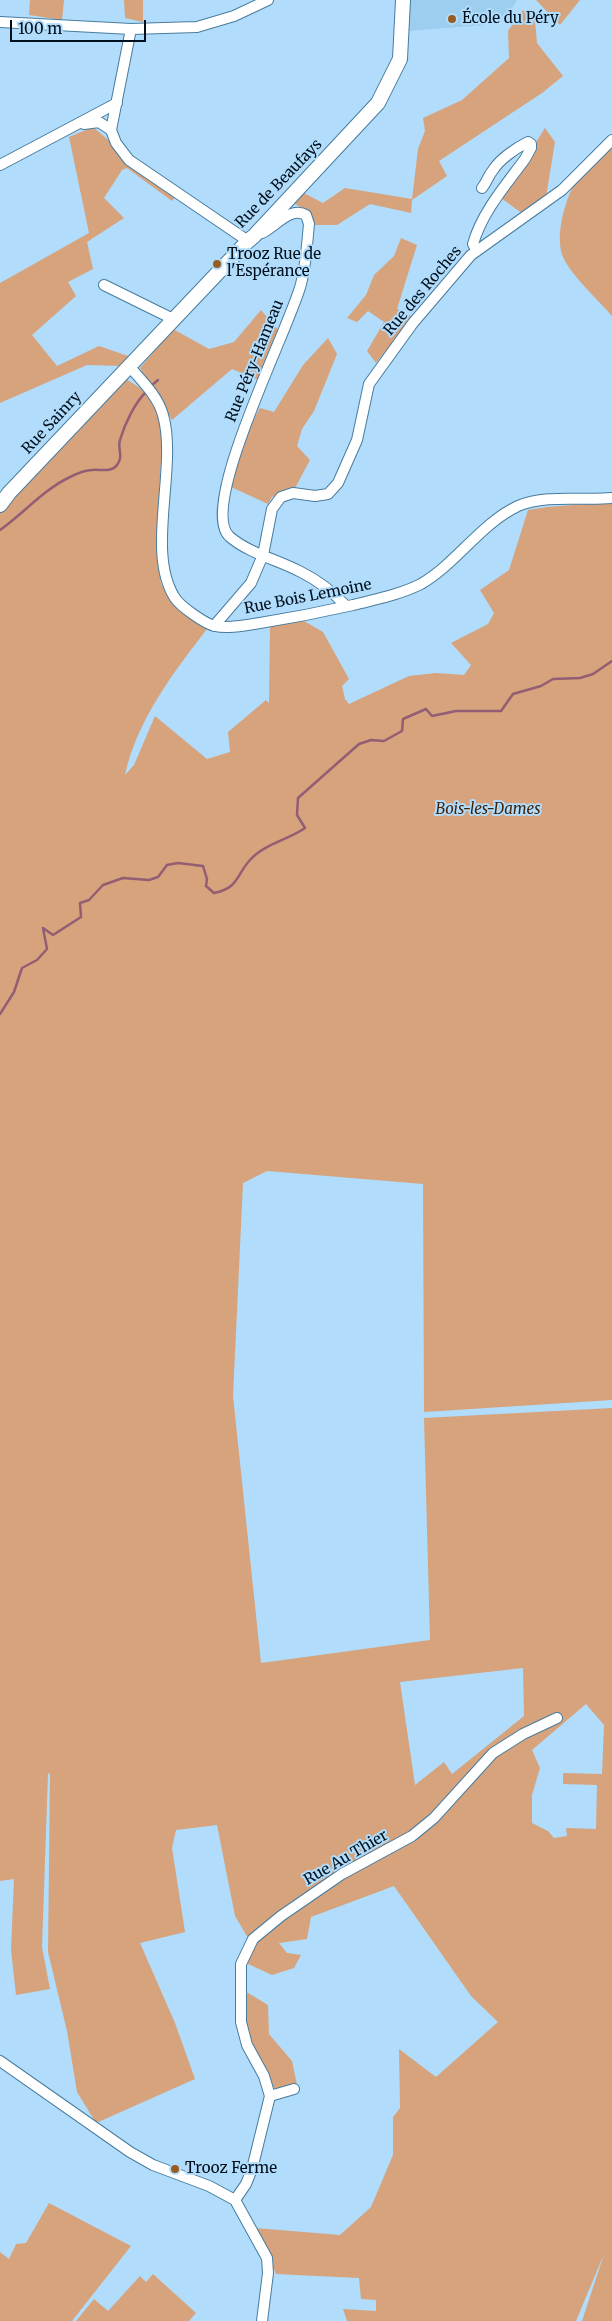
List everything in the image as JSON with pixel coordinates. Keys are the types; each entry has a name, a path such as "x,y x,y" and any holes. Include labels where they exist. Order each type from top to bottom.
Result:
{"street":[{"path":"0,22 130,29 197,28 234,16 268,0"},
{"name":"Rue de Beaufays","path":"129,366 378,103 400,59 403,0"},
{"path":"130,29 111,130 116,143 129,160 251,238"},
{"path":"0,165 117,103"},
{"path":"79,124 99,122 111,130"},
{"name":"Rue des Roches","path":"263,555 272,509 281,497 293,493 315,496 328,494 338,483 357,440 369,384 413,323 476,251 562,190 612,140"},
{"path":"476,251 473,244 476,232 483,218 525,158 531,148 531,144 528,142 521,145 505,158 493,170 482,188"},
{"name":"Rue Péry-Hameau","path":"251,238 266,231 292,213 301,212 306,215 309,224 302,284 244,427 226,491 222,524 229,536 323,585 346,606"},
{"path":"104,285 173,319"},
{"path":"129,366 153,394 163,413 167,435 163,552 166,578 175,599 193,614 214,626 252,583 263,555"},
{"name":"Rue Sainry","path":"0,505 8,492 129,366"},
{"name":"Rue Bois Lemoine","path":"214,626 241,625 295,618 397,595 422,583 444,567 489,525 520,506 555,500 612,498"},
{"name":"Rue Au Thier","path":"270,2096 264,2076 247,2045 241,2022 242,1964 253,1939 281,1916 342,1874 412,1836 434,1818 493,1753 523,1734 557,1718"},
{"path":"0,2061 130,2152 154,2165 208,2186 235,2200 266,2258 268,2273 262,2321"},
{"path":"235,2200 246,2184 252,2169 270,2096 294,2089"}],"shaded area":[{"name":"École du Péry","path":"408,0 517,0 509,13 483,25 409,31"}],"green space":[{"path":"30,0 64,0 62,20 29,15"},
{"path":"124,0 143,0 143,22 125,18"},
{"path":"536,0 580,0 560,25"},
{"path":"523,10 535,21 537,43 563,76 542,93 439,161 447,176 412,200 411,213 370,204 337,225 314,225 308,211 293,203 302,192 323,203 345,188 412,199 418,149 425,131 423,118 462,100 509,58 508,31"},
{"path":"93,127 175,197 172,201 127,168 122,170 104,198 124,218 87,242 93,269 68,282 76,296 32,335 57,366 99,346 131,357 122,366 87,365 0,403 0,283 89,233 69,137"},
{"path":"545,128 555,142 546,197 523,214 501,198"},
{"path":"612,144 612,316 567,264 563,257 560,238 563,215 574,184 586,167"},
{"path":"401,238 417,245 397,309 413,317 376,363 367,351 384,322 368,311 357,322 347,318 366,295 374,275 394,256"},
{"path":"261,310 279,331 258,380 232,369 172,420 140,368 173,329 209,349 234,342"},
{"path":"328,338 337,354 314,411 302,429 297,446 310,460 294,490 272,497 268,504 231,487 247,431 260,408 274,412 303,365"},
{"name":"Bois-les-Dames","path":"126,379 140,388 155,404 163,429 156,542 161,584 176,607 207,629 169,680 147,716 138,735 125,775 134,765 155,716 207,759 230,752 228,732 266,700 269,703 270,626 304,621 323,632 349,679 342,686 345,699 349,704 409,676 436,673 464,675 471,665 451,643 488,624 494,613 480,590 509,570 528,510 612,502 612,1400 424,1412 423,1184 267,1171 243,1183 233,1396 261,1663 430,1640 424,1418 612,1408 612,2321 582,2321 604,2254 576,2321 347,2321 343,2309 376,2311 376,2300 361,2299 359,2278 276,2274 255,2228 340,2235 371,2207 393,2155 393,2117 400,2108 399,2049 436,2077 498,2022 471,1996 394,1886 311,1917 307,1939 279,1943 287,1953 301,1955 294,1968 272,1975 246,1963 248,1938 235,1916 217,1825 176,1830 172,1848 185,1932 140,1943 175,2023 195,2079 96,2123 77,2092 67,2031 48,1952 50,1773 48,1774 42,1947 50,1989 16,1995 11,1950 14,1879 0,1881 0,513 11,497","holes":["523,1668 524,1716 452,1774 444,1762 415,1785 400,1682","586,1704 604,1725 602,1774 563,1773 563,1784 597,1785 596,1829 566,1828 567,1836 554,1838 548,1831 532,1823 532,1795 540,1768 532,1750"]},
{"path":"243,1990 268,2005 269,2034 292,2061 297,2085 293,2084 277,2091 250,2059 242,2030"},
{"path":"49,2203 131,2246 72,2321 0,2321 0,2252 9,2259 16,2244 26,2243"},
{"path":"153,2274 196,2313 189,2321 76,2321 94,2299 108,2311 140,2276 146,2282"}],"waterway":[{"path":"151,386 158,380"},
{"path":"0,530 60,482 84,471 109,470 115,467 120,459 119,443 125,427 131,413 148,390"},
{"path":"0,1014 14,992 22,968 37,960 47,949 43,928 53,935 81,917 80,903 89,900 103,885 123,878 149,880 158,877 167,865 178,863 203,866 207,879 206,886 214,893 222,891 233,884 250,860 262,850 305,828 297,815 298,798 359,744 371,740 384,741 402,731 403,719 426,709 432,716 456,711 501,711 513,694 541,686 553,679 580,678 593,674 612,661"}],"place":[{"name":"École du Péry","path":"452,19"},
{"name":"Trooz Rue de l'Espérance","path":"217,264"},
{"name":"Trooz Ferme","path":"175,2169"}]}
